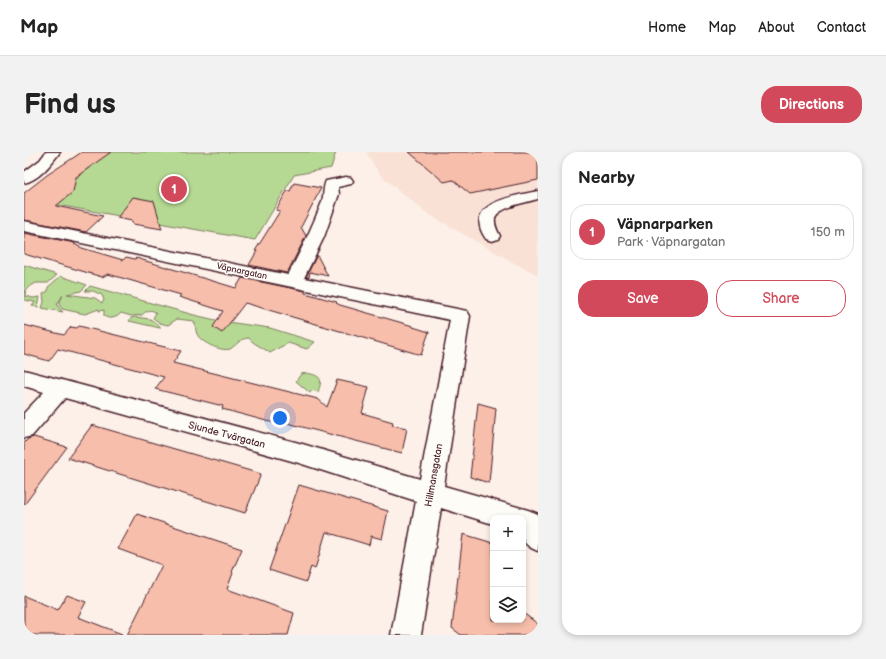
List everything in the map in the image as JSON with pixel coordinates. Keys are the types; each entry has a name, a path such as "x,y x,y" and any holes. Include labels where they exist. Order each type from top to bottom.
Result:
{"street":[{"path":"24,179 45,163 53,152"},
{"path":"293,282 322,224 332,194 331,184 346,181"},
{"path":"492,236 487,230 486,224 489,213 495,207 538,195"},
{"name":"Väpnargatan","path":"24,226 460,316"},
{"name":"Hillmansgatan","path":"406,635 460,316"},
{"name":"Sjunde Tvärgatan","path":"24,378 299,453 430,494 504,515"},
{"path":"24,429 60,389"},
{"path":"526,522 528,522 538,538"}],"shaded area":[{"path":"366,152 538,152 538,275 428,214 380,175"}],"green space":[{"path":"108,152 336,152 331,168 294,175 255,240 46,203"},
{"path":"24,265 57,275 48,283 36,283 26,289 26,296 33,298 40,297 38,307 32,306 35,302 24,300"},
{"path":"61,276 87,285 81,291 67,294 95,298 102,303 104,300 102,295 93,291 85,291 90,286 194,315 220,321 270,328 315,342 307,349 288,343 270,353 249,338 246,338 230,349 226,350 216,348 202,340 196,332 194,321 177,319 168,325 160,323 153,318 156,313 150,310 142,315 131,316 121,313 113,318 104,316 104,310 99,311 99,309 85,314 62,309 59,304 63,295 57,304 63,312 42,308 44,302 43,294 48,291 48,287"},
{"path":"135,317 150,319 160,326 160,328 129,321 131,318"},
{"path":"307,373 320,378 318,392 312,390 310,393 296,381 301,374"}],"building":[{"path":"82,152 111,152 76,177 73,192 56,206 103,216 86,232 24,220 24,193 47,175"},
{"path":"409,152 538,152 538,180 470,194 453,180 444,182"},
{"path":"294,183 321,188 301,227 306,236 287,273 249,265 257,251 255,251 280,211 276,210 287,191 290,191"},
{"path":"133,197 154,201 162,229 133,224 132,221 117,218"},
{"path":"24,233 75,243 74,244 82,248 123,260 126,257 136,258 236,288 242,278 305,291 305,293 337,302 336,303 340,305 429,332 421,355 245,303 222,333 213,327 223,311 179,297 181,295 108,274 102,277 24,254"},
{"path":"317,255 328,276 310,272 309,277 306,277"},
{"path":"24,325 64,335 71,327 77,328 79,326 181,351 173,363 318,399 327,407 337,380 369,387 362,413 393,422 392,425 407,428 402,453 287,423 285,426 222,409 223,406 155,389 164,377 58,349 49,361 24,354"},
{"path":"478,403 496,408 489,483 470,477"},
{"path":"92,425 261,474 245,513 68,458"},
{"path":"34,437 67,447 24,505 24,443 28,439"},
{"path":"299,485 388,511 382,539 371,536 369,545 326,532 315,569 311,567 306,582 269,570"},
{"path":"137,514 242,549 232,572 233,573 227,589 294,613 288,635 127,635 162,565 118,549"},
{"path":"463,534 490,542 490,623 526,623 526,615 538,624 538,635 461,635 452,628"},
{"path":"67,595 86,602 78,617 122,635 24,635 24,596 58,610"}],"place":[{"name":"Väpnarparken","path":"174,189"}]}
